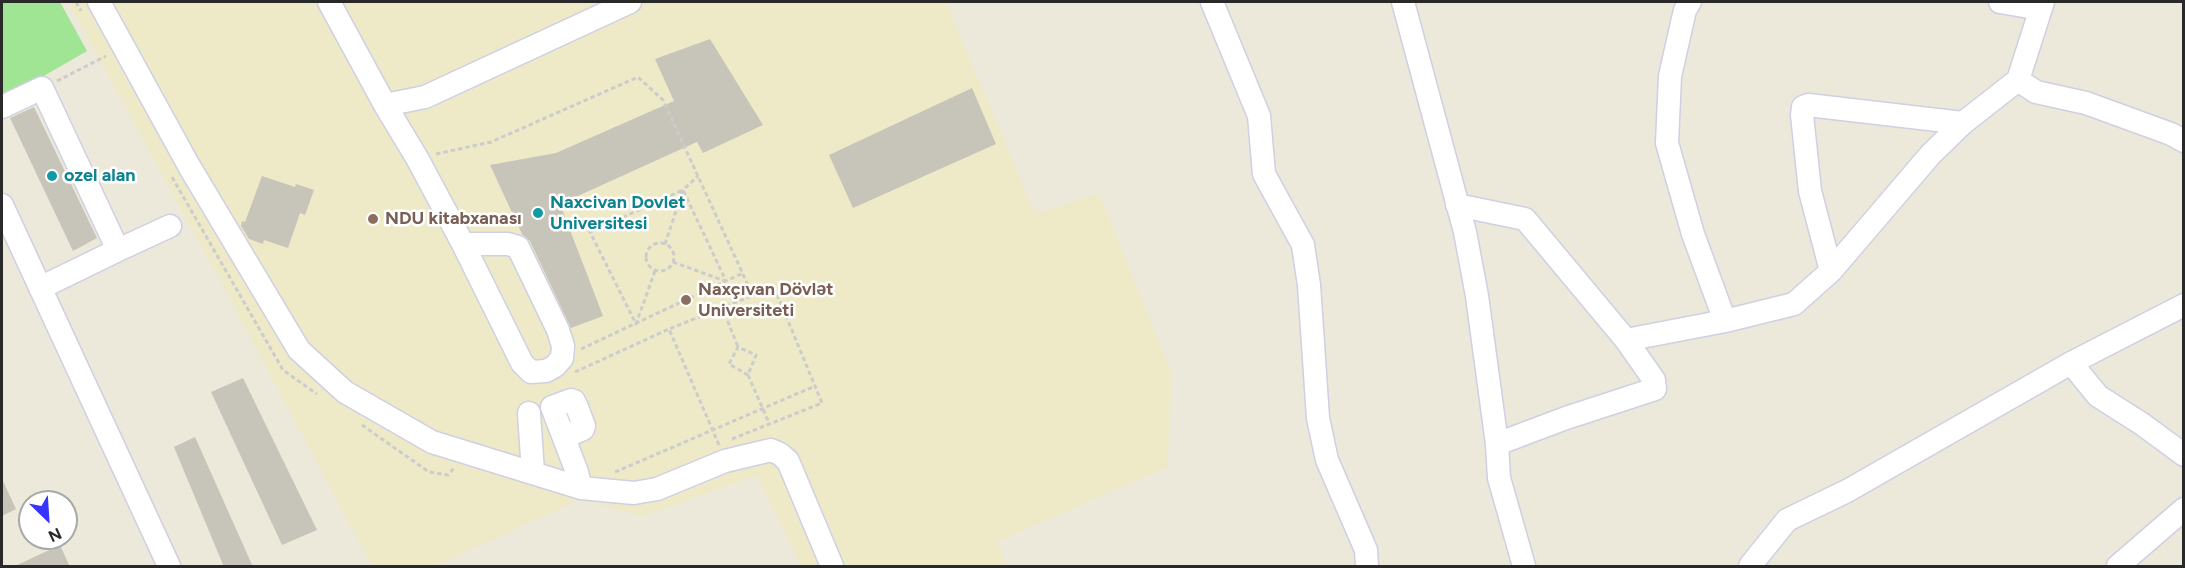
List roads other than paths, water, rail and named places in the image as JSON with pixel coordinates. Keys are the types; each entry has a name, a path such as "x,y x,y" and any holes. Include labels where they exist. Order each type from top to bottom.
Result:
{"street":[{"path":"99,2 189,166 299,350 345,392 432,442 581,488 634,493 657,489 722,453 771,450 788,460 832,567"},
{"path":"329,2 463,244 522,363 531,372 546,371 555,366 568,365 558,330 518,247 508,244 463,244"},
{"path":"385,105 425,97 630,2"},
{"path":"1212,2 1258,116 1264,174 1303,245 1309,285 1318,418 1327,460 1366,550 1367,567"},
{"path":"1403,2 1465,232 1477,296 1497,444 1499,478 1524,567"},
{"path":"1690,2 1685,10 1670,76 1667,143 1693,234 1725,321"},
{"path":"1626,340 1725,321 1794,304 1831,271 1931,154 1963,123 2018,80 2042,5 2000,2"},
{"path":"2018,80 2036,92 2086,103 2171,134 2184,141"},
{"path":"2,107 42,88 118,250"},
{"path":"1831,271 1810,191 1803,107 1808,105 1963,123"},
{"path":"1457,205 1525,219 1626,340 1654,380 1655,389 1566,418 1497,444"},
{"path":"2,209 169,567"},
{"path":"40,288 170,226"},
{"path":"1750,567 1787,520 1847,491 2071,363 2184,305"},
{"path":"2071,363 2098,396 2142,424 2184,455"},
{"path":"532,472 529,421 561,428 581,488"},
{"path":"2118,567 2184,510"}],"place":[{"name":"ozel alan","path":"52,176"},
{"name":"Naxcivan Dovlet Universitesi","path":"538,213"},
{"name":"NDU kitabxanası","path":"373,219"},
{"name":"Naxçıvan Dövlət Universiteti","path":"686,300"}]}
